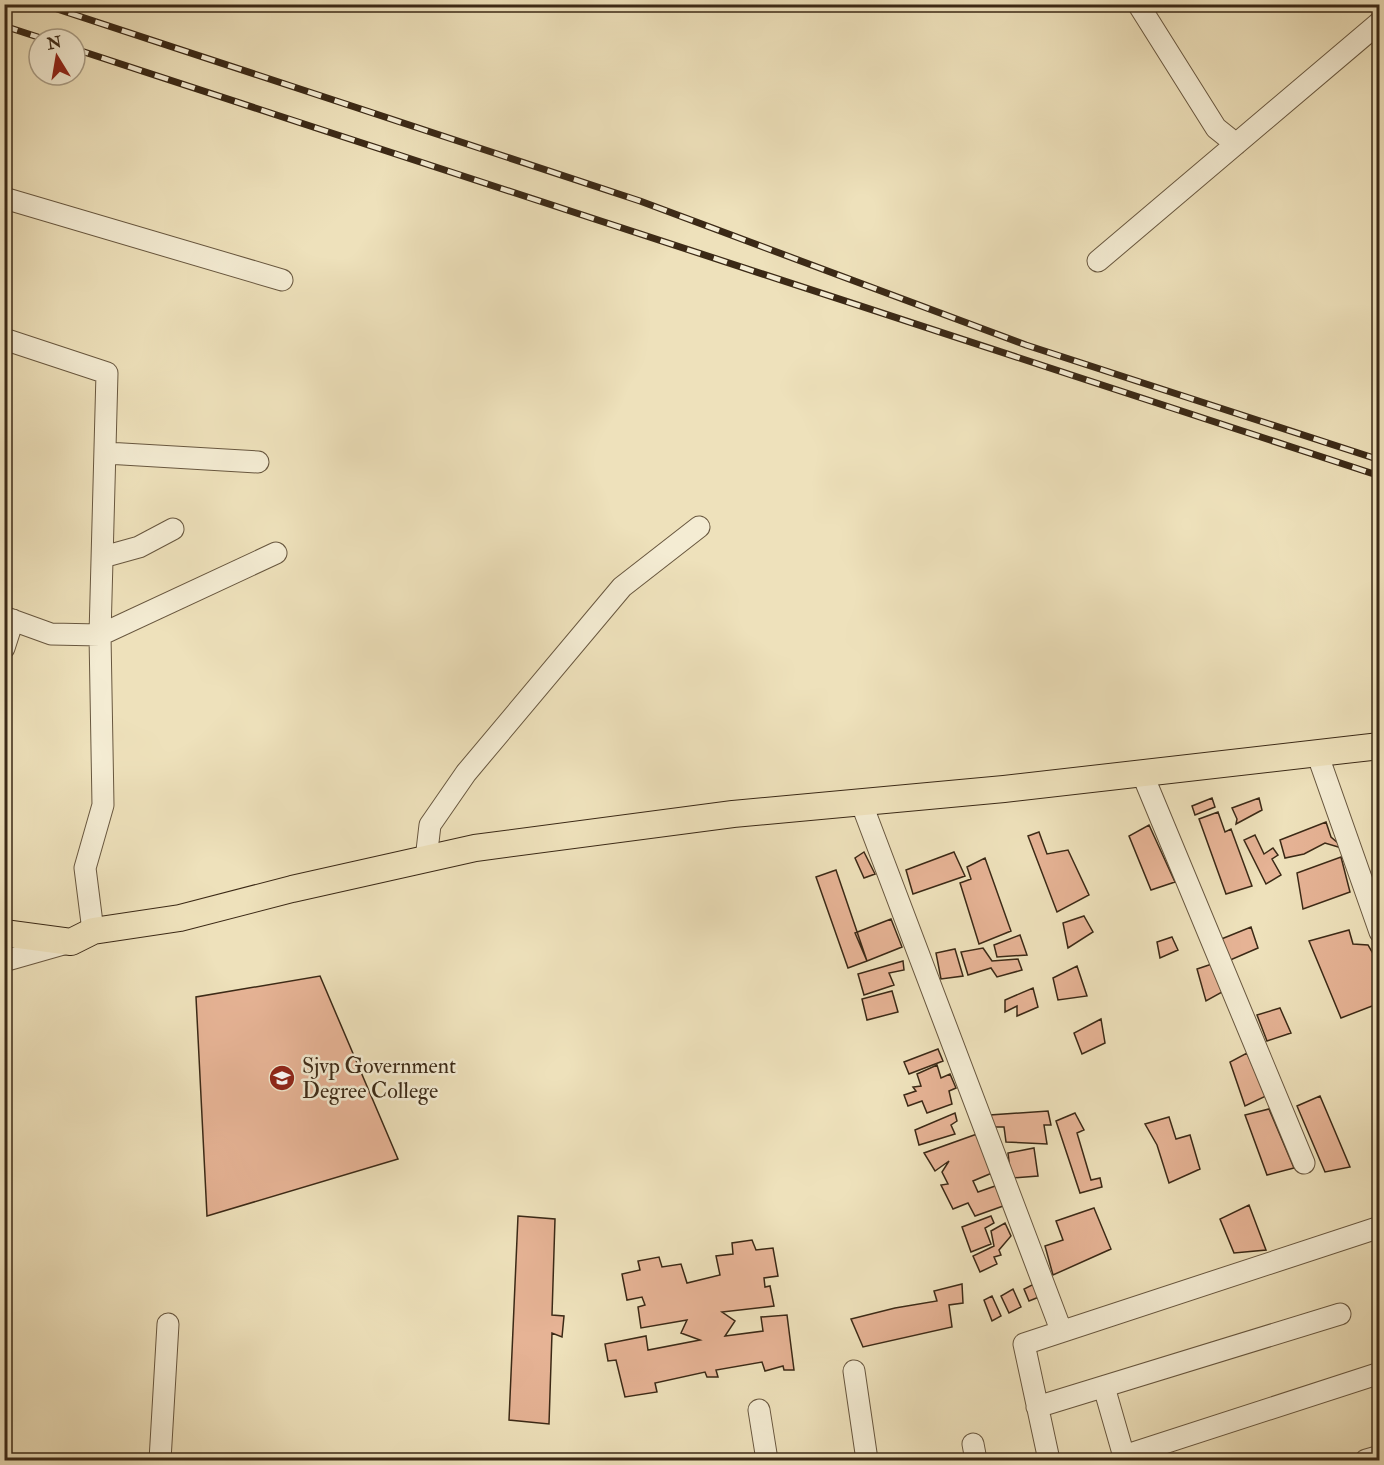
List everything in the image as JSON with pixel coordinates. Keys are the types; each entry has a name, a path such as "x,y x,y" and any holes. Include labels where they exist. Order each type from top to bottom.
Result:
{"main road":[{"path":"4,933 82,936 180,918 476,848 710,817 1004,789 1380,746"}],"street":[{"path":"1138,4 1216,128 1236,144"},
{"path":"1098,261 1380,22"},
{"path":"4,198 282,280"},
{"path":"4,961 82,936 85,868 103,805 100,636 107,373 5,339"},
{"path":"106,453 258,462"},
{"path":"426,859 430,825 466,773 622,586 699,527"},
{"path":"103,557 139,547 173,529"},
{"path":"4,648 9,619 51,634 100,636 276,553"},
{"path":"1317,753 1380,932"},
{"path":"1142,773 1304,1163"},
{"path":"861,802 1061,1330"},
{"path":"1049,1461 1024,1344 1380,1227"},
{"path":"1037,1407 1341,1314"},
{"path":"160,1461 168,1324"},
{"path":"854,1371 867,1461"},
{"path":"1104,1387 1125,1458 1380,1373"},
{"path":"759,1410 766,1461"},
{"path":"1366,1461 1380,1456"}],"building":[{"path":"1212,798 1215,807 1195,815 1192,806"},
{"path":"1259,798 1262,810 1236,824 1237,819 1232,808"},
{"path":"1218,812 1225,832 1231,829 1252,886 1226,894 1199,819"},
{"path":"1326,822 1331,837 1345,849 1325,843 1304,854 1285,858 1280,840"},
{"path":"1149,825 1175,882 1151,890 1129,836"},
{"path":"1039,832 1047,854 1068,850 1089,895 1057,912 1028,836"},
{"path":"1255,835 1264,854 1273,848 1278,855 1272,859 1281,875 1266,884 1244,840"},
{"path":"864,852 875,874 864,878 855,858"},
{"path":"954,852 965,876 913,894 906,870"},
{"path":"1341,857 1350,892 1303,909 1297,873"},
{"path":"985,858 1011,931 979,944 960,883 971,879 967,867"},
{"path":"836,870 867,961 848,968 816,877"},
{"path":"1084,916 1093,932 1068,948 1063,923"},
{"path":"891,919 902,947 867,961 855,933"},
{"path":"1251,927 1258,948 1228,961 1219,940"},
{"path":"1349,930 1353,944 1368,945 1376,959 1380,969 1380,1003 1341,1018 1309,941"},
{"path":"1020,935 1027,955 997,957 994,945"},
{"path":"1172,937 1178,950 1160,958 1157,942"},
{"path":"983,948 992,961 1018,959 1022,970 997,977 991,968 968,975 961,952"},
{"path":"955,949 963,976 941,979 936,953"},
{"path":"903,961 904,970 889,973 894,985 864,995 858,974"},
{"path":"1212,964 1224,991 1206,1001 1197,969"},
{"path":"1077,966 1087,996 1058,1000 1053,978"},
{"name":"Sjvp Government Degree College","path":"320,976 398,1159 207,1216 196,997"},
{"path":"1033,988 1038,1007 1017,1016 1017,1006 1005,1012 1005,1000"},
{"path":"892,991 898,1012 867,1020 862,999"},
{"path":"1280,1008 1291,1033 1267,1041 1257,1015"},
{"path":"1101,1019 1105,1043 1082,1054 1074,1033"},
{"path":"938,1049 943,1061 909,1074 904,1062"},
{"path":"1247,1053 1266,1096 1245,1106 1230,1062"},
{"path":"1380,1062 1380,1104 1374,1064"},
{"path":"937,1065 941,1078 950,1074 956,1088 949,1091 952,1104 927,1113 922,1101 908,1106 904,1095 916,1091 913,1087 921,1086 917,1074"},
{"path":"1320,1096 1350,1167 1325,1172 1297,1106"},
{"path":"1269,1109 1294,1168 1267,1175 1245,1115"},
{"path":"1048,1111 1051,1125 1044,1125 1047,1144 1006,1142 1004,1127 993,1127 990,1115"},
{"path":"955,1113 957,1121 951,1125 955,1134 919,1145 915,1130"},
{"path":"1075,1113 1084,1130 1077,1133 1091,1180 1100,1178 1102,1187 1080,1193 1056,1121"},
{"path":"1169,1117 1176,1139 1190,1135 1200,1169 1169,1183 1157,1145 1145,1124"},
{"path":"977,1134 992,1173 973,1181 978,1192 998,1185 1006,1205 975,1216 968,1203 953,1209 941,1185 948,1184 942,1172 949,1161 935,1171 924,1153"},
{"path":"1034,1148 1038,1176 1011,1178 1008,1153"},
{"path":"1249,1205 1266,1250 1234,1253 1220,1219"},
{"path":"1094,1208 1111,1249 1053,1275 1045,1246 1063,1240 1056,1221"},
{"path":"518,1216 555,1219 552,1315 564,1316 562,1337 552,1333 549,1424 509,1420"},
{"path":"991,1216 994,1223 985,1228 991,1244 971,1252 962,1227"},
{"path":"1005,1223 1011,1236 999,1250 1001,1255 994,1257 997,1264 980,1272 973,1256 994,1246 991,1231"},
{"path":"752,1240 756,1250 773,1248 778,1276 764,1278 765,1287 770,1286 774,1306 722,1312 735,1321 725,1336 763,1331 761,1317 787,1315 794,1370 784,1370 783,1366 765,1371 762,1362 716,1370 718,1377 707,1377 705,1372 655,1383 657,1392 625,1397 616,1360 608,1361 605,1344 646,1336 648,1350 700,1340 681,1333 687,1320 641,1328 638,1307 645,1305 642,1297 627,1300 622,1274 640,1270 638,1261 659,1257 662,1267 681,1264 687,1283 720,1275 716,1256 733,1254 732,1243"},
{"path":"962,1284 963,1303 949,1305 952,1327 863,1347 851,1319 937,1301 934,1291"},
{"path":"1034,1284 1039,1297 1029,1301 1024,1289"},
{"path":"1013,1289 1021,1307 1009,1313 1001,1296"},
{"path":"992,1296 1001,1316 992,1321 984,1300"}],"railway":[{"path":"42,4 640,201 1026,345 1380,460"},
{"path":"4,26 27,33"},
{"path":"87,53 1380,476"}],"place":[{"name":"Sjvp Government Degree College","path":"282,1078"}]}
